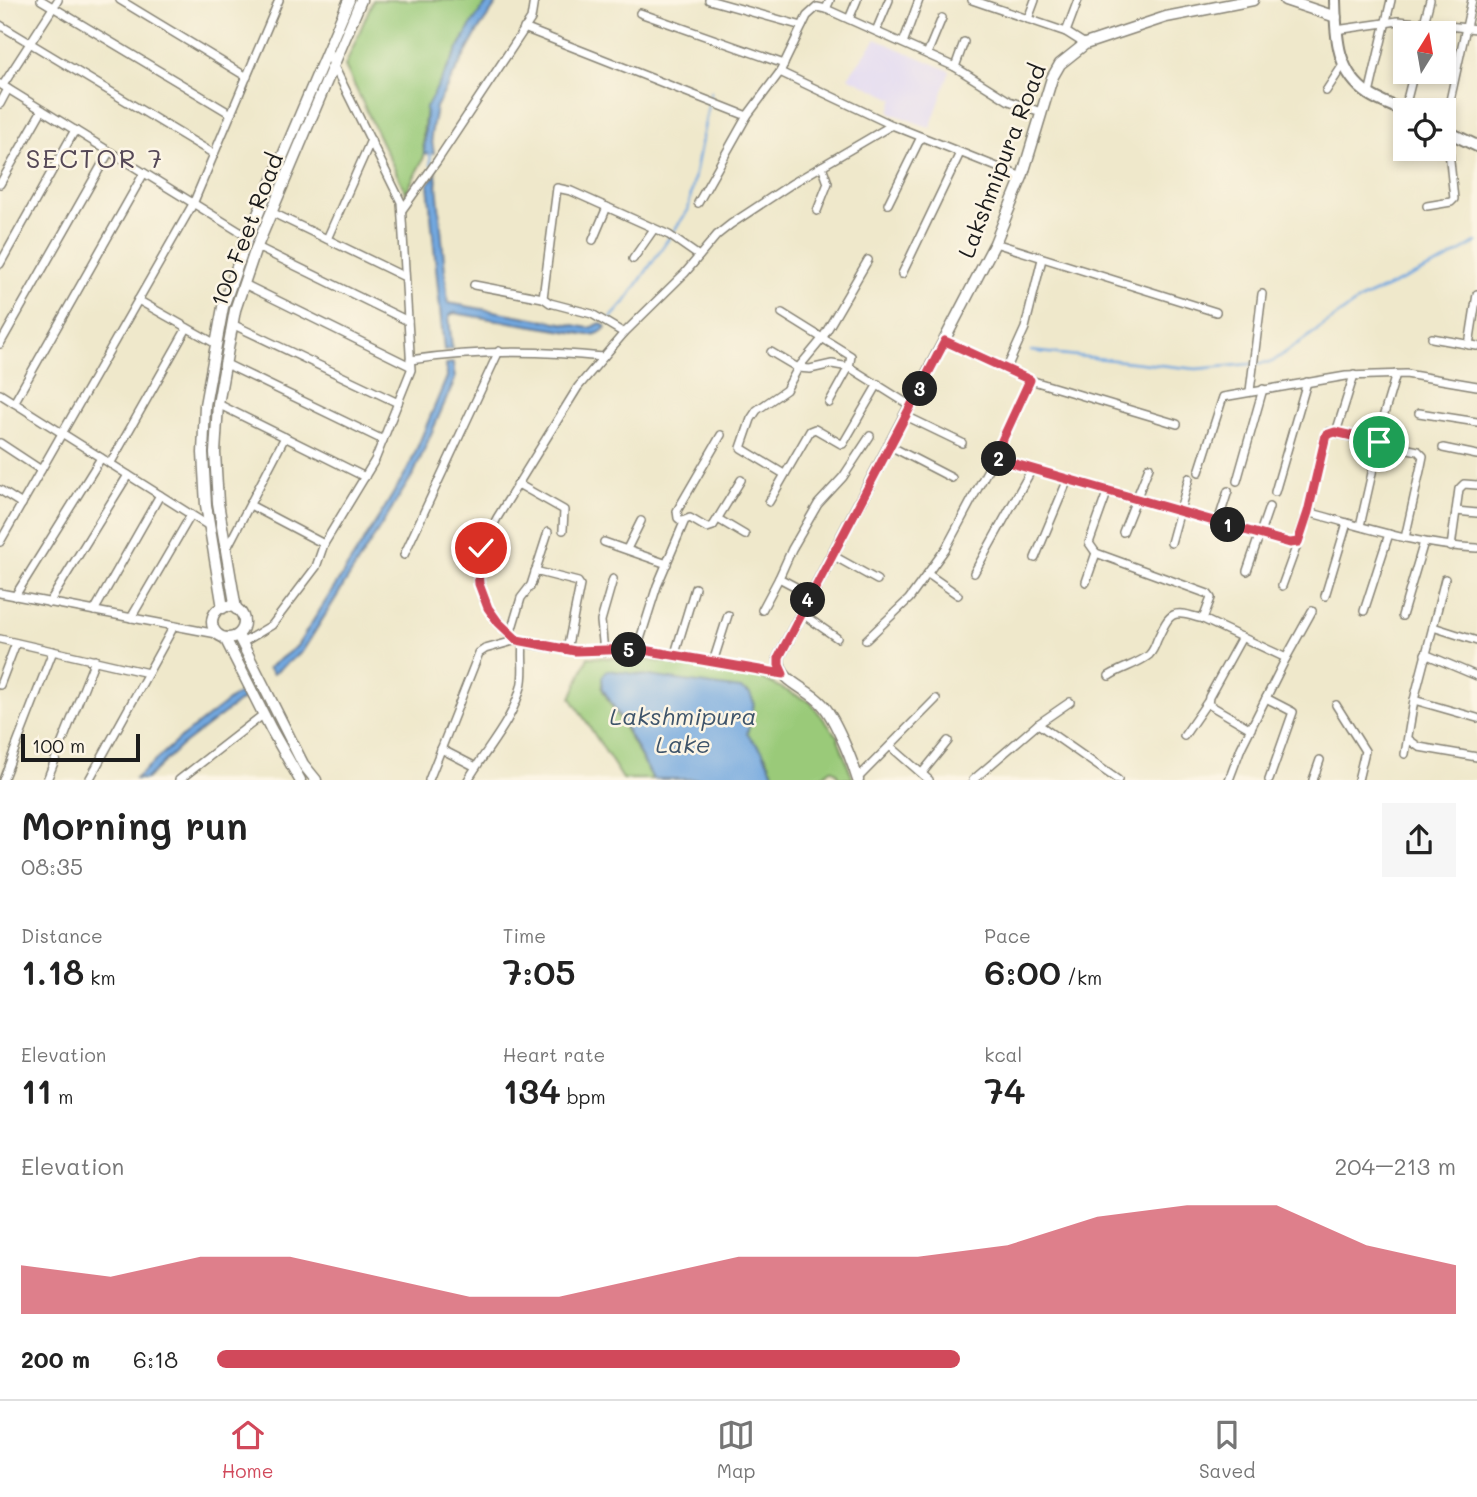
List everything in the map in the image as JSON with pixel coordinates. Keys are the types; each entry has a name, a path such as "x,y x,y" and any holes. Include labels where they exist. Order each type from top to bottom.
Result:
{"main road":[{"name":"100 Feet Road","path":"221,636 213,626 213,618 223,608 206,505 203,453 205,405 223,307 248,237 348,0"},
{"name":"100 Feet Road","path":"316,779 303,764 240,639 244,624 242,615 236,609 226,551 218,503 215,453 224,363 244,285 271,212 361,0"},
{"name":"Lakshmipura Road","path":"783,674 779,657 801,612 995,243 1022,177 1052,78 1060,64 1085,44 1166,17 1253,0"},
{"path":"1285,0 1336,18"},
{"path":"1335,0 1336,30 1343,65 1355,82 1369,94 1393,105"},
{"path":"1456,136 1477,146"},
{"path":"223,608 236,609"},
{"path":"221,636 240,639"},
{"path":"221,636 300,779"},
{"path":"783,674 822,703 858,779"}],"street":[{"path":"41,0 56,4 231,114"},
{"path":"120,0 247,77"},
{"path":"1,538 193,204 279,0"},
{"path":"401,211 437,162 531,19 534,0"},
{"path":"709,0 802,26"},
{"path":"809,0 817,7 955,66 1009,101 1041,112"},
{"path":"826,9 830,0"},
{"path":"849,19 857,0"},
{"path":"876,31 889,0"},
{"path":"903,43 919,0"},
{"path":"972,0 988,2 1066,32 1085,44"},
{"path":"1028,19 1035,0"},
{"path":"1066,32 1078,0"},
{"path":"1369,94 1391,0"},
{"path":"1426,21 1430,0"},
{"path":"1451,98 1472,0"},
{"path":"0,104 4,86 56,4"},
{"path":"698,203 747,116 782,68 807,16 817,7"},
{"path":"640,13 782,68 892,125 1022,177"},
{"path":"927,54 942,18"},
{"path":"1336,30 1393,22"},
{"path":"0,25 214,154"},
{"path":"524,28 747,116"},
{"path":"1456,28 1477,29"},
{"path":"955,66 964,42"},
{"path":"240,639 272,625 316,568 324,544 365,477 383,440 410,363 401,202 327,52"},
{"path":"1326,91 1343,65"},
{"path":"4,86 248,237"},
{"path":"0,184 42,110"},
{"path":"517,639 488,608 479,584 477,558 497,518 578,387 624,333 685,273 717,235 822,166 892,125"},
{"path":"0,264 75,130"},
{"path":"888,204 921,137"},
{"path":"327,239 371,140"},
{"path":"0,344 109,152"},
{"path":"902,274 960,153"},
{"path":"1427,206 1451,202 1454,199 1449,161"},
{"path":"817,211 828,183 822,166"},
{"path":"14,403 144,173"},
{"path":"543,298 555,190 561,188 669,235 699,256"},
{"path":"593,240 607,207"},
{"path":"271,212 405,277"},
{"path":"633,259 654,229"},
{"path":"995,243 1216,312"},
{"path":"257,247 408,321"},
{"path":"1006,370 1026,328 1042,259"},
{"path":"785,474 741,446 751,419 757,410 786,390 798,368 822,339 868,260"},
{"path":"244,285 410,363 444,355 499,351 553,352 603,357"},
{"path":"474,285 543,298 550,303 592,314 624,333"},
{"path":"1250,391 1262,294"},
{"path":"1432,338 1473,346 1477,294"},
{"path":"138,300 216,344"},
{"path":"782,313 850,355 849,366 829,403"},
{"path":"232,324 398,403"},
{"path":"110,464 187,328"},
{"path":"945,341 1030,380 1177,424"},
{"path":"404,555 499,351"},
{"path":"771,352 798,368 810,369 832,364 849,366 878,384 908,411 962,443"},
{"path":"224,363 383,440"},
{"path":"1360,526 1377,442 1396,374"},
{"path":"1199,472 1223,397 1354,375 1420,376 1477,386"},
{"path":"1338,426 1354,375"},
{"path":"866,640 909,599 946,548 994,458 1030,380"},
{"path":"1275,492 1307,382"},
{"path":"769,502 812,430 844,444 878,384"},
{"path":"1237,481 1264,389"},
{"path":"0,394 209,526"},
{"path":"218,404 365,477"},
{"path":"1419,413 1477,422"},
{"path":"1282,586 1308,512 1326,435 1335,432 1418,451 1423,456 1405,538"},
{"path":"684,522 676,516 677,511 721,435"},
{"path":"762,610 818,504 842,477 870,436"},
{"path":"226,551 285,438"},
{"path":"0,443 41,470"},
{"path":"890,446 952,478"},
{"path":"1443,448 1477,455"},
{"path":"15,596 101,458"},
{"path":"994,458 1290,543 1298,542"},
{"path":"1123,532 1149,467"},
{"path":"974,573 1032,469"},
{"path":"49,603 128,475"},
{"path":"1171,543 1189,478"},
{"path":"1035,558 1068,479"},
{"path":"638,649 657,586 686,518 709,528 718,519 741,480"},
{"path":"518,484 564,510 563,530"},
{"path":"1451,547 1461,486 1477,485"},
{"path":"0,490 22,504"},
{"path":"1108,490 1088,543 1096,553 1208,593 1211,598 1203,619"},
{"path":"1218,522 1228,491"},
{"path":"94,611 160,495"},
{"path":"250,505 324,544"},
{"path":"1247,571 1269,507"},
{"path":"1456,511 1477,513"},
{"path":"1308,512 1405,538 1451,547 1477,548"},
{"path":"131,618 191,515"},
{"path":"718,519 744,535"},
{"path":"627,549 641,521"},
{"path":"1325,596 1347,523"},
{"path":"468,779 513,709 522,678 517,639 522,596 531,584 548,532"},
{"path":"1364,611 1389,534"},
{"path":"1402,616 1424,541"},
{"path":"604,542 667,564"},
{"path":"1086,582 1096,553"},
{"path":"832,555 877,580"},
{"path":"535,571 578,582 580,585 567,650"},
{"path":"928,574 958,595"},
{"path":"779,578 811,595"},
{"path":"604,652 600,624 613,579"},
{"path":"1405,754 1414,701 1445,579"},
{"path":"674,657 695,589"},
{"path":"0,593 221,636"},
{"path":"1229,779 1266,698 1312,611"},
{"path":"801,612 836,638"},
{"path":"1109,676 1147,656 1153,650 1166,620 1174,613 1180,612 1203,619 1286,658"},
{"path":"713,662 728,615"},
{"path":"89,779 174,626"},
{"path":"1433,627 1477,641"},
{"path":"1184,736 1208,700 1242,637"},
{"path":"0,639 148,673"},
{"path":"429,779 479,653 517,639 567,650 604,652 638,649 783,674"},
{"path":"0,685 16,643"},
{"path":"2,779 53,651"},
{"path":"1425,654 1477,676"},
{"path":"47,779 95,660"},
{"path":"1266,698 1293,712 1269,779"},
{"path":"858,779 936,699"},
{"path":"1208,700 1211,708 1251,729"},
{"path":"1414,701 1477,718"},
{"path":"973,779 1038,724 1070,702"},
{"path":"1336,705 1365,751 1358,779"},
{"path":"183,778 264,714"},
{"path":"1038,724 1118,779"},
{"path":"1408,739 1419,747 1477,757"},
{"path":"922,773 948,741"},
{"path":"890,746 929,779"},
{"path":"441,749 476,767"},
{"path":"1313,779 1320,760"}],"shaded area":[{"path":"876,39 950,71 930,128 889,112 894,99 848,77"}],"green space":[{"path":"373,0 489,0 471,25 426,108 424,157 406,193 345,66"},
{"path":"588,657 638,659 749,672 810,702 837,736 853,779 839,779 831,769 820,779 776,779 766,756 747,734 754,703 748,692 636,674 602,677 602,689 653,779 623,779 571,698"}],"water":[{"path":"489,0 499,0 479,29 436,107 431,135 434,153 424,154 426,108 471,25"},
{"path":"436,173 448,303 590,328 601,323 606,327 599,333 589,335 454,313 449,316 452,349 444,350 428,184"},
{"path":"453,363 455,379 414,473 302,652 273,674 268,668 297,646 409,467 447,377 446,364"},
{"name":"Lakshmipura Lake","path":"607,670 741,689 750,694 754,703 747,734 762,750 776,779 653,779 603,689 602,677"},
{"path":"241,691 244,698 181,746 146,779 135,779 179,739"}],"waterway":[{"path":"609,320 626,301 688,210 711,92"},
{"path":"430,151 431,165"},
{"path":"1031,351 1196,369 1272,362 1361,299 1443,262 1477,242"}],"district":[{"name":"SECTOR 7","path":"95,159"}],"route":[{"path":"481,548 477,568 479,584 488,608 510,635 523,643 575,651 638,649 783,674 779,657 945,341 1030,380 994,458 1290,543 1298,542 1308,512 1326,435 1335,432 1379,442"}]}
